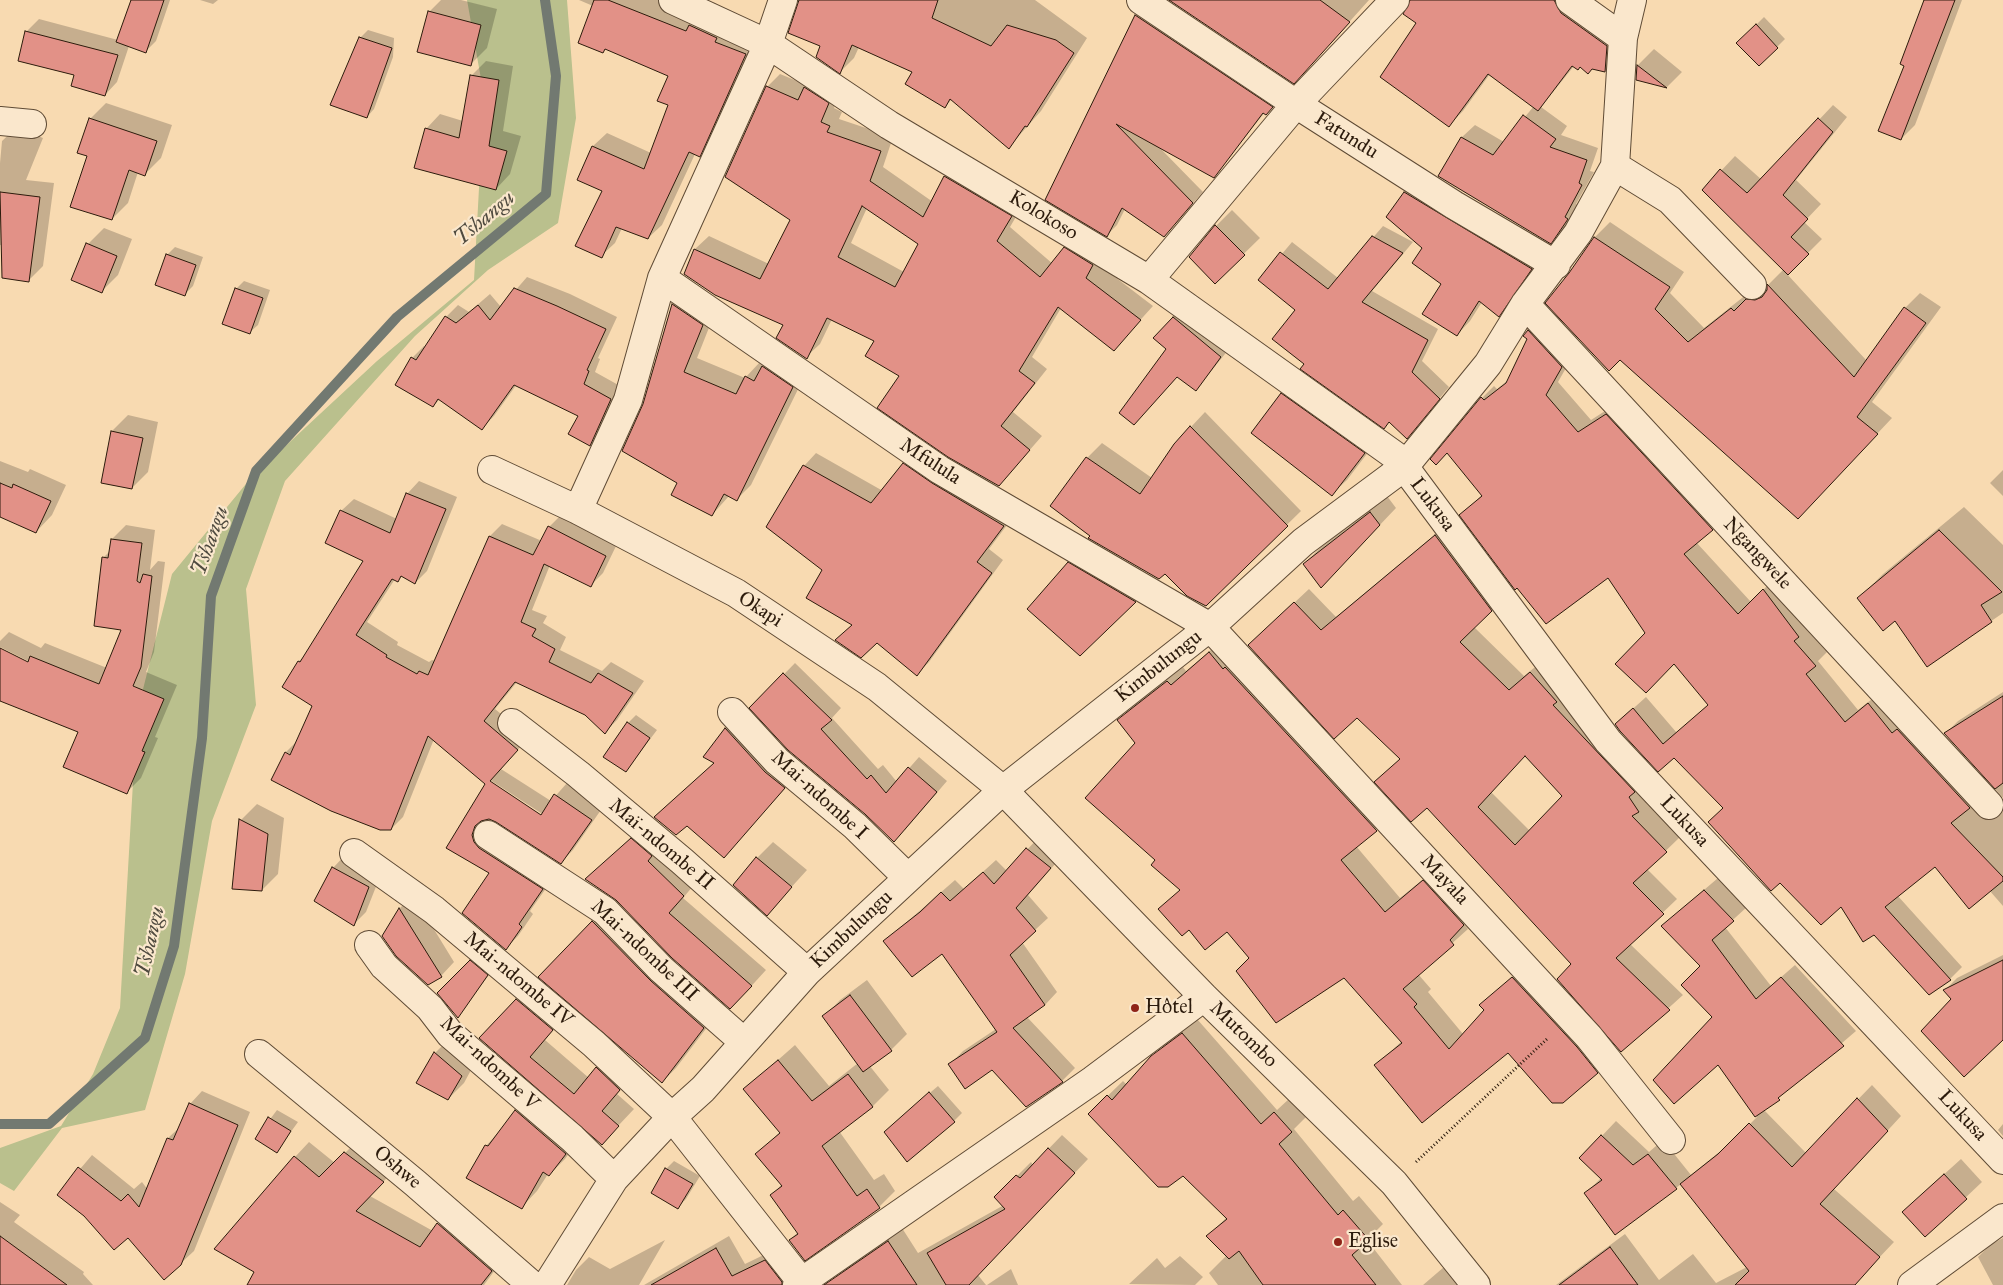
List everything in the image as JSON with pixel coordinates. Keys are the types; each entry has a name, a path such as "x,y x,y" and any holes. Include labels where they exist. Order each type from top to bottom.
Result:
{"street":[{"name":"Kolokoso","path":"673,0 768,44 889,125 1149,280 1400,462"},
{"path":"578,510 628,400 662,278 768,44 783,0"},
{"name":"Fatundu","path":"1141,0 1296,104 1454,205 1556,265"},
{"path":"1149,280 1296,104 1395,0"},
{"path":"1570,0 1624,38"},
{"path":"1632,0 1624,38 1615,166 1670,200 1752,285"},
{"path":"0,121 32,124"},
{"name":"Kimbulungu","path":"546,1285 614,1179 672,1117 703,1089 807,972 1003,790 1210,626 1303,542 1400,462 1488,364 1525,304 1556,265 1578,233 1615,166"},
{"name":"Mfulula","path":"662,278 940,470 1210,626"},
{"name":"Ngangwele","path":"1525,304 1988,805"},
{"name":"Lukusa","path":"1400,462 1608,741 2003,1160"},
{"name":"Okapi","path":"492,470 578,510 736,593 877,687 1003,790"},
{"name":"Mayala","path":"1210,626 1589,1037 1671,1140"},
{"name":"Mai-ndombe I","path":"732,712 777,761 855,826 908,878"},
{"name":"Maï-ndombe II","path":"512,723 578,774 682,861 807,972"},
{"name":"Mutombo","path":"1003,790 1204,997 1394,1183 1476,1285"},
{"name":"Mai-ndombe III","path":"488,835 605,911 662,969 744,1042"},
{"name":"Mai-ndombe IV","path":"354,853 434,910 594,1044 672,1117 801,1284"},
{"name":"Mai-ndombe V","path":"369,945 384,966 430,1008 450,1034 572,1138 614,1179"},
{"path":"801,1284 1093,1080 1204,997"},
{"name":"Oshwe","path":"259,1054 416,1182 532,1285"},
{"path":"1912,1285 2003,1218"}],"path":[{"path":"1394,1183 1570,1017"}],"green space":[{"path":"467,0 567,0 576,118 558,223 488,270 415,336 285,481 246,589 256,705 212,821 185,974 145,1110 62,1128 14,1191 0,1183 0,1148 61,1126 93,1074 120,1008 137,713 172,574 250,479 377,361 474,280 484,96"}],"building":[{"path":"131,0 164,0 146,53 116,42"},
{"path":"594,0 608,0 686,31 689,25 717,38 715,42 746,54 700,157 689,152 648,239 616,227 602,258 575,246 602,191 577,180 592,146 644,169 668,105 657,101 668,76 605,49 603,53 578,43"},
{"path":"799,0 938,0 932,18 991,46 1007,25 1056,40 1074,53 1027,127 1025,126 1009,149 950,99 945,108 905,84 912,72 852,45 840,74 816,57 820,46 788,33"},
{"path":"1169,0 1320,0 1350,22 1294,84"},
{"path":"1410,0 1554,0 1561,13 1607,46 1605,72 1592,69 1588,74 1580,67 1578,70 1572,66 1538,111 1488,74 1449,127 1380,77 1416,23 1403,14"},
{"path":"1924,0 1955,0 1901,140 1878,131 1904,66 1900,64"},
{"path":"428,11 481,25 471,66 417,52"},
{"path":"1135,15 1273,107 1266,115 1263,113 1214,178 1116,124 1193,203 1164,237 1122,208 1107,237 1045,200"},
{"path":"1756,24 1778,48 1759,66 1736,43"},
{"path":"25,31 118,55 105,96 71,86 74,75 18,61"},
{"path":"359,37 392,48 367,118 330,105"},
{"path":"1637,65 1667,88 1636,80"},
{"path":"470,75 499,80 489,146 507,151 496,190 414,168 425,128 459,138"},
{"path":"766,86 798,100 804,87 829,103 821,122 830,126 827,132 881,151 870,181 923,217 944,176 1012,216 997,241 1040,277 1064,247 1093,265 1086,278 1141,320 1114,351 1058,307 1019,371 1035,383 1001,426 1030,450 999,486 948,457 877,408 899,376 865,356 874,341 827,318 807,359 776,338 783,325 715,295 684,274 694,249 760,279 790,220 725,177","holes":["862,206 918,244 895,287 838,257"]},
{"path":"1523,115 1556,139 1550,147 1587,160 1579,183 1582,185 1565,217 1568,219 1551,244 1438,176 1461,137 1493,155"},
{"path":"89,118 157,141 145,176 129,170 112,220 70,207 87,156 77,153"},
{"path":"1818,118 1833,132 1783,195 1808,219 1791,237 1809,254 1788,275 1702,190 1720,169 1747,193"},
{"path":"0,192 40,197 29,282 2,278"},
{"path":"1404,192 1532,269 1499,317 1479,301 1457,336 1422,314 1441,284 1412,263 1422,248 1386,217"},
{"path":"1215,225 1245,255 1215,284 1189,257"},
{"path":"1372,236 1403,253 1362,302 1428,340 1412,372 1440,399 1407,439 1389,422 1384,429 1300,369 1304,364 1272,339 1295,310 1258,280 1280,252 1328,289"},
{"path":"1594,237 1670,287 1655,309 1688,342 1731,308 1734,311 1746,299 1755,300 1762,297 1767,290 1767,284 1854,377 1904,307 1926,323 1857,417 1878,434 1798,519 1620,360 1609,371 1545,303"},
{"path":"86,243 117,256 102,293 71,280"},
{"path":"166,254 196,265 185,296 155,285"},
{"path":"235,288 263,298 250,334 222,324"},
{"path":"514,288 606,329 587,370 589,371 584,384 611,399 590,446 568,434 578,416 514,385 482,430 438,399 433,407 395,385 411,357 416,360 445,316 456,323 478,305 490,320"},
{"path":"672,304 703,325 684,372 736,394 745,376 754,381 762,366 793,387 737,501 724,494 712,516 671,495 677,483 622,451 643,404"},
{"path":"1173,317 1221,357 1196,391 1177,377 1134,425 1119,413 1166,349 1153,338"},
{"path":"1528,330 1562,367 1546,395 1578,432 1606,414 1713,530 1684,554 1738,614 1763,589 1799,637 1794,641 1816,666 1806,674 1845,722 1868,703 1892,733 1897,729 1970,808 1951,823 2003,877 2003,881 1969,909 1935,867 1885,907 1951,980 1929,995 1874,935 1863,942 1841,907 1821,925 1780,883 1771,891 1708,822 1723,808 1674,758 1658,772 1620,731 1615,724 1633,708 1663,744 1708,705 1674,664 1646,693 1615,664 1645,633 1608,578 1546,624 1517,588 1515,590 1459,515 1482,496 1447,453 1436,465 1430,459 1481,397 1484,400 1506,383 1527,339 1523,336"},
{"path":"1281,393 1365,453 1332,496 1251,433"},
{"path":"1190,426 1288,526 1206,606 1187,596 1165,574 1159,579 1088,538 1090,536 1050,506 1086,457 1140,494 1174,444"},
{"path":"111,431 143,438 132,489 101,483"},
{"path":"903,463 932,483 1004,526 977,562 992,573 917,676 877,643 861,658 835,640 852,625 806,598 822,570 766,527 803,465 871,503"},
{"path":"0,483 12,488 13,484 51,501 36,533 0,517"},
{"path":"406,493 446,509 415,584 401,576 398,582 392,579 356,635 387,655 386,657 417,674 419,671 428,675 489,536 533,555 548,526 606,556 591,587 544,564 521,622 536,629 532,636 555,649 549,662 591,683 598,673 633,693 605,734 585,715 515,682 484,721 518,750 490,781 541,815 554,794 592,820 561,864 496,822 489,819 481,821 475,826 472,835 474,842 479,848 543,889 519,924 522,927 506,950 462,913 489,873 446,848 485,784 428,736 391,830 380,830 331,811 271,780 285,752 290,755 312,706 282,687 298,661 300,662 363,561 325,543 340,510 390,533"},
{"path":"1370,512 1380,525 1321,588 1303,564"},
{"path":"1939,530 2002,592 1981,605 1992,622 1927,667 1895,621 1883,631 1857,598"},
{"path":"1435,535 1492,611 1460,642 1509,690 1530,672 1557,702 1553,705 1635,792 1629,797 1639,812 1632,816 1667,852 1633,883 1664,914 1616,958 1670,1010 1621,1052 1557,979 1571,964 1427,808 1411,822 1374,782 1400,759 1357,718 1334,739 1248,645 1294,602 1321,630","holes":["1525,756 1562,796 1515,845 1478,807"]},
{"path":"111,539 142,543 137,581 140,583 143,574 152,576 141,667 133,686 164,699 142,751 145,752 127,794 63,767 78,732 0,701 0,648 28,662 30,656 99,684 121,630 94,626 102,557 108,558"},
{"path":"1068,562 1136,602 1080,656 1027,609"},
{"path":"1209,652 1377,831 1341,860 1385,912 1423,880 1464,925 1450,940 1454,945 1403,989 1417,1004 1414,1007 1449,1049 1484,1010 1479,1005 1512,977 1577,1047 1598,1073 1563,1103 1552,1103 1508,1053 1422,1123 1374,1065 1402,1043 1344,978 1276,1023 1236,971 1249,958 1227,932 1205,950 1189,930 1182,936 1158,909 1180,890 1151,865 1155,860 1085,798 1135,743 1117,720 1167,681 1171,685"},
{"path":"783,673 832,720 821,729 867,779 871,775 886,793 908,767 937,792 894,842 865,814 788,750 749,708"},
{"path":"2003,696 2003,783 1995,789 1944,733"},
{"path":"627,722 650,738 626,772 603,757"},
{"path":"725,728 765,772 785,788 724,858 687,826 676,835 654,817 714,763 703,757"},
{"path":"239,819 268,834 262,891 232,889"},
{"path":"631,838 652,856 648,861 684,896 669,913 752,986 730,1009 672,958 616,900 585,879"},
{"path":"1026,848 1051,868 1016,908 1036,931 1010,955 1045,1005 1013,1028 1063,1082 1026,1107 992,1070 965,1089 948,1064 997,1032 942,954 912,977 883,941 920,912 941,892 950,901 983,872 994,884"},
{"path":"756,857 792,887 767,916 733,885"},
{"path":"332,867 369,887 354,926 314,901"},
{"path":"1704,890 1734,921 1712,940 1756,999 1781,977 1844,1046 1778,1098 1780,1100 1755,1117 1718,1065 1674,1104 1653,1080 1712,1017 1681,985 1700,966 1661,926"},
{"path":"399,908 442,977 428,985 396,956 382,936"},
{"path":"592,921 651,981 704,1028 662,1083 538,977"},
{"path":"470,960 488,975 458,1018 437,993"},
{"path":"2003,960 2003,1040 1964,1077 1921,1031 1951,999 1943,990"},
{"path":"850,995 892,1051 863,1072 822,1016"},
{"path":"516,999 553,1030 530,1057 574,1094 596,1067 620,1090 602,1111 619,1126 602,1145 479,1038"},
{"path":"1182,1033 1261,1124 1274,1112 1292,1132 1279,1144 1338,1215 1343,1210 1369,1240 1352,1255 1376,1285 1263,1285 1239,1251 1229,1259 1206,1236 1227,1219 1183,1176 1168,1187 1158,1187 1088,1114 1107,1095 1112,1100 1151,1056"},
{"path":"434,1052 462,1076 448,1100 416,1083"},
{"path":"778,1060 812,1101 848,1074 873,1107 822,1146 857,1196 867,1189 880,1208 805,1261 789,1240 798,1234 770,1195 782,1186 755,1154 780,1133 743,1089"},
{"path":"929,1092 955,1122 907,1162 884,1132"},
{"path":"1857,1098 1888,1131 1820,1204 1880,1257 1855,1285 1735,1285 1749,1271 1680,1184 1718,1154 1749,1123 1792,1167"},
{"path":"189,1103 238,1125 181,1265 164,1280 128,1238 114,1250 84,1216 57,1195 78,1167 121,1201 128,1194 139,1207 167,1138 173,1140"},
{"path":"515,1110 566,1154 549,1176 543,1172 522,1209 466,1178 485,1145 488,1146"},
{"path":"268,1117 291,1131 277,1153 255,1139"},
{"path":"1601,1135 1633,1165 1648,1154 1677,1189 1615,1235 1584,1193 1602,1180 1579,1158"},
{"path":"1048,1148 1075,1173 969,1285 946,1285 927,1253 1005,1209 994,1197 1016,1175 1020,1178"},
{"path":"344,1152 384,1182 356,1211 420,1247 437,1223 492,1271 481,1285 247,1285 254,1272 214,1249 294,1156 319,1177"},
{"path":"665,1168 693,1184 678,1209 651,1193"},
{"path":"1944,1174 1967,1199 1925,1237 1902,1212"},
{"path":"0,1236 67,1285 0,1285"},
{"path":"888,1241 917,1285 824,1285"},
{"path":"1610,1247 1638,1285 1559,1285"},
{"path":"716,1248 732,1276 765,1260 782,1282 782,1285 651,1285"}],"waterway":[{"name":"Tshangu","path":"0,1124 49,1124 145,1038 174,946 202,738 211,596 256,471 397,317 546,194 556,76 545,0"}],"place":[{"name":"Hôtel","path":"1135,1008"},
{"name":"Eglise","path":"1338,1242"}]}
